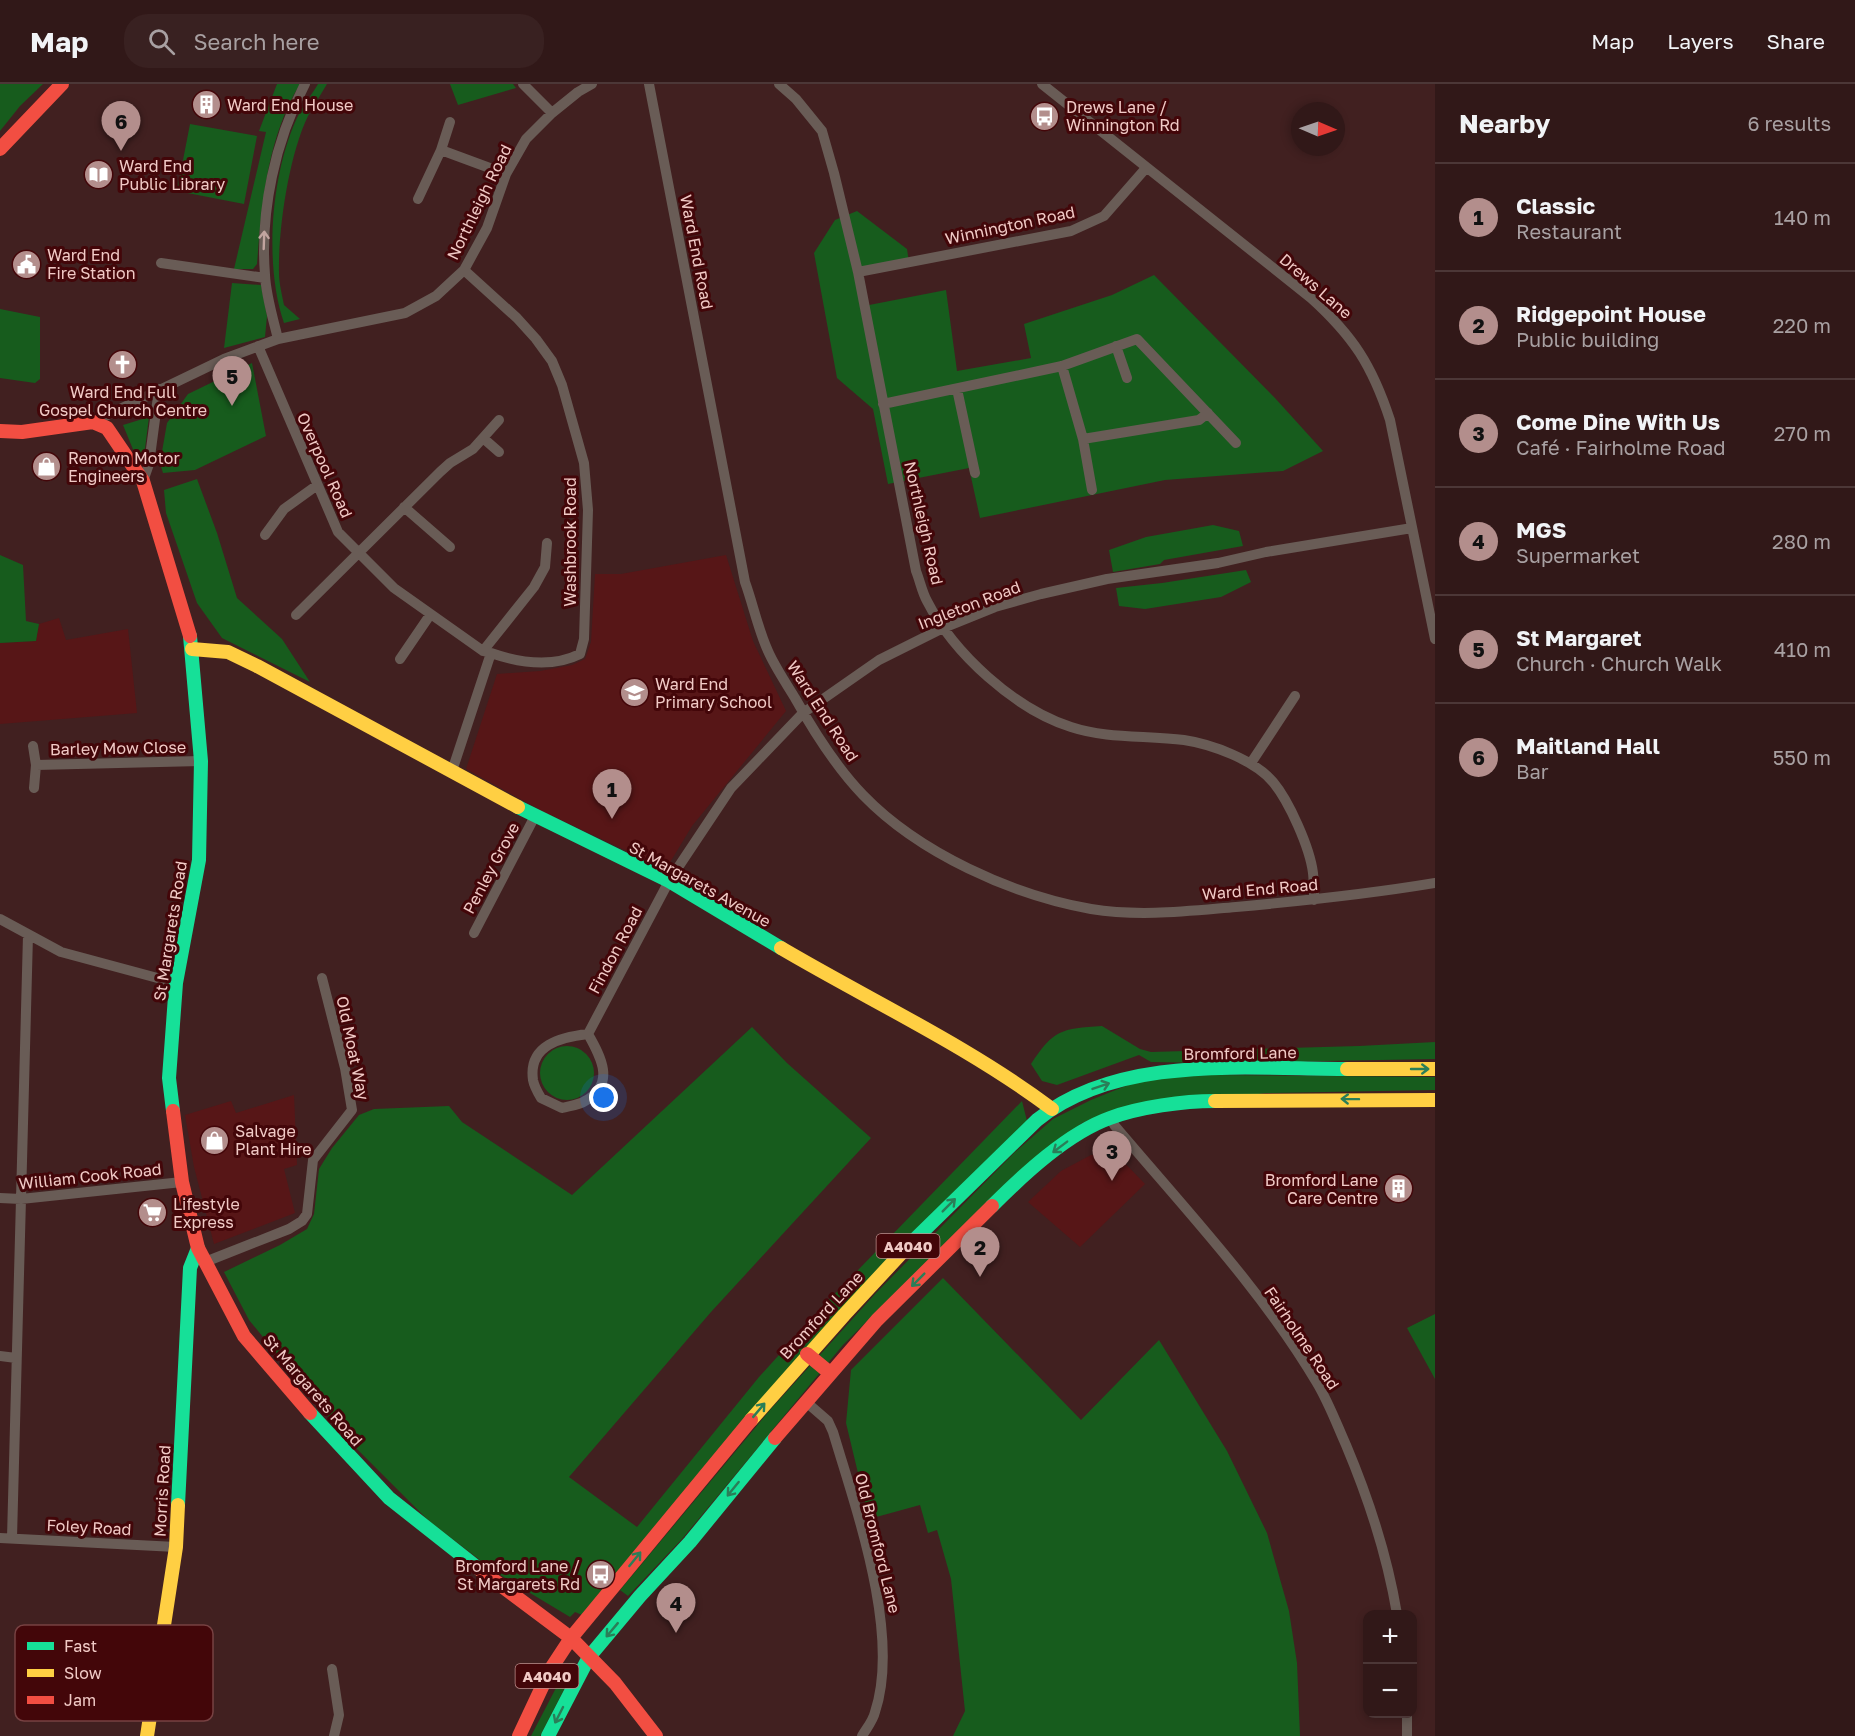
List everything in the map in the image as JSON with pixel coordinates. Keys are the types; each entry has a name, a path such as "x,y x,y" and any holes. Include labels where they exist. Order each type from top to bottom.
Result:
{"street":[{"path":"0,148 62,84"},
{"path":"278,339 265,278 263,241 265,218 278,150 293,106 305,84"},
{"path":"523,84 552,113"},
{"name":"Northleigh Road","path":"93,422 224,359 258,346 278,339 405,313 436,296 464,270 487,228 506,174 526,139 552,113 592,84"},
{"name":"Ward End Road","path":"649,84 746,582 768,651 803,713 831,755 862,794 887,817 957,862 998,882 1035,895 1092,909 1149,914 1314,900 1435,883"},
{"name":"Northleigh Road","path":"779,84 796,99 822,131 858,272 916,571 926,599 943,628 963,653 987,676 1022,703 1052,720 1090,732 1186,740 1220,750 1251,763 1273,781 1296,819 1313,871 1314,900"},
{"name":"Drews Lane","path":"1041,84 1311,298 1336,321 1353,341 1381,391 1390,420 1435,639"},
{"path":"418,199 441,150 450,122"},
{"path":"441,150 506,174"},
{"name":"Winnington Road","path":"858,272 1071,231 1104,216 1146,168"},
{"path":"161,263 265,278"},
{"name":"Washbrook Road","path":"464,270 517,318 552,361 571,415 584,463 588,510 584,639 580,654 566,661 547,663 509,659 487,652"},
{"path":"883,404 1062,366 1137,339 1236,443"},
{"name":"Overpool Road","path":"258,346 316,486 338,532 394,588 430,615 487,652"},
{"path":"1116,346 1127,378"},
{"path":"1062,366 1083,439 1092,490"},
{"path":"143,481 149,464 159,389"},
{"path":"957,389 975,473"},
{"path":"1083,439 1199,420 1208,413"},
{"path":"296,615 404,507 450,463 473,449 499,420"},
{"path":"0,431 22,432 93,422"},
{"name":"St Margarets Road","path":"93,422 107,428 143,481 190,634 192,649 201,761 199,860 176,983 169,1078 182,1182 198,1248 244,1336 338,1445 389,1498 440,1540 572,1638 621,1691 656,1736"},
{"path":"483,438 499,452"},
{"path":"265,535 284,509 316,486"},
{"path":"404,507 450,547"},
{"name":"Ingleton Road","path":"669,881 731,788 803,713 879,660 943,628 995,607 1107,579 1218,563 1266,552 1412,528"},
{"path":"452,771 487,652 534,587 545,567 547,543"},
{"path":"400,659 430,615"},
{"name":"St Margarets Avenue","path":"192,649 228,652 350,715 535,816 669,881 834,979 946,1041 1024,1088 1052,1109"},
{"path":"1251,763 1295,696"},
{"name":"Barley Mow Close","path":"33,746 36,765 34,788"},
{"name":"Barley Mow Close","path":"36,765 201,761"},
{"name":"Penley Grove","path":"474,933 535,816"},
{"name":"Findon Road","path":"588,1034 669,881"},
{"path":"0,919 61,952 176,983"},
{"path":"6,1538 16,1358 28,935"},
{"name":"Old Moat Way","path":"205,1262 289,1229 302,1221 307,1214 310,1201 313,1160 352,1110 345,1068 322,978"},
{"path":"588,1034 598,1051 604,1069 601,1086 585,1101 562,1108 541,1098 533,1080 535,1060 545,1045 568,1036 588,1034"},
{"name":"Bromford Lane","path":"519,1736 550,1670 572,1638 672,1514 807,1354 989,1165 1052,1109 1088,1091 1124,1078 1156,1071 1435,1069"},
{"name":"A4040","path":"548,1736 590,1657 640,1596 690,1542 805,1401 877,1320 1016,1184 1076,1136 1110,1118 1156,1107 1203,1101 1297,1098 1435,1100"},
{"name":"Fairholme Road","path":"1110,1118 1240,1275 1296,1350 1318,1385 1337,1424 1371,1508 1386,1556 1396,1610"},
{"name":"William Cook Road","path":"0,1198 21,1199 182,1182"},
{"name":"Morris Road","path":"164,1625 176,1547 190,1268 198,1248"},
{"path":"807,1354 830,1373"},
{"path":"0,1356 16,1358"},
{"name":"Old Bromford Lane","path":"805,1401 828,1420 833,1431 865,1544 882,1623 882,1674 879,1694 875,1714 861,1736"},
{"name":"Foley Road","path":"6,1538 176,1547"},
{"path":"332,1669 339,1715 334,1736"},
{"path":"1407,1718 1407,1736"},
{"name":"Morris Road","path":"147,1736 149,1721"}],"shaded area":[{"name":"Ward End Primary School","path":"726,555 753,641 786,711 692,826 666,869 544,812 466,769 497,674 540,671 572,665 585,659 591,642 595,574 621,574"},
{"path":"59,618 66,640 128,629 137,713 0,724 0,643 36,641 39,624"},
{"path":"294,1095 297,1165 284,1169 295,1213 214,1244 194,1167 185,1115 231,1101 236,1113"},
{"path":"1115,1153 1145,1184 1080,1247 1028,1202 1061,1171 1091,1155"}],"green space":[{"path":"0,84 43,84 20,106 0,131"},
{"path":"277,84 300,84 280,126 273,149 264,194 257,264 253,269 234,269 266,132 259,131"},
{"path":"318,84 327,84 308,116 295,151 280,235 279,273 284,305 300,319 284,323 274,275 272,248 276,194 287,142 296,120"},
{"path":"450,84 513,84 516,88 458,105"},
{"path":"190,124 257,136 244,204 177,191"},
{"path":"857,211 907,249 909,262 858,273 864,306 946,290 957,371 1031,358 1024,324 1112,295 1154,275 1275,398 1323,451 1283,471 1165,480 980,518 969,468 888,484 873,409 837,378 814,253 835,220"},
{"path":"232,283 261,285 267,316 265,337 224,348"},
{"path":"0,309 40,317 40,379 35,383 0,378"},
{"path":"252,363 266,436 195,470 163,473 160,463 167,423 188,394"},
{"path":"149,417 143,464 139,464 123,425"},
{"path":"197,479 237,598 282,639 310,682 222,638 197,603 166,513 164,490"},
{"path":"1213,525 1239,531 1243,546 1113,572 1109,550 1146,537"},
{"path":"0,555 23,565 26,621 39,624 36,641 0,643"},
{"path":"1246,570 1251,582 1221,597 1145,609 1119,606 1116,588"},
{"path":"1102,1026 1140,1049 1151,1052 1435,1042 1435,1059 1211,1063 1151,1062 1139,1055 1057,1085 1042,1081 1031,1064 1053,1037 1068,1030"},
{"path":"752,1027 787,1063 871,1138 711,1312 569,1477 637,1527 759,1377 827,1302 1022,1101 1027,1121 582,1615 575,1612 570,1617 497,1573 429,1521 344,1436 249,1320 224,1272 307,1229 314,1214 319,1169 332,1148 359,1115 374,1109 449,1106 462,1122 572,1195"},
{"path":"562,1046 572,1046 582,1050 590,1058 594,1073 590,1088 582,1096 572,1100 562,1100 552,1096 544,1088 540,1078 540,1068 544,1058 552,1050"},
{"path":"1212,1075 1435,1077 1435,1090 1266,1093 1108,1113 1082,1123 1012,1177 843,1345 682,1539 628,1596 620,1590 770,1410 875,1294 1015,1152 1053,1119 1128,1085 1158,1078"},
{"path":"943,1278 1081,1420 1159,1340 1227,1451 1267,1533 1289,1611 1297,1663 1300,1736 953,1736 965,1711 951,1579 937,1530 928,1533 920,1505 869,1519 846,1423 851,1370"},
{"path":"1435,1314 1435,1379 1407,1328"},
{"path":"569,1663 573,1663 575,1668 540,1736 531,1736"}],"traffic: fast":[{"path":"173,1111 169,1078 176,983 199,860 201,761 190,636"},
{"path":"518,807 669,881 781,948"},
{"path":"908,1246 1037,1120 1070,1099 1106,1084 1145,1075 1186,1070 1347,1069"},
{"path":"992,1206 1047,1156 1094,1125 1122,1114 1148,1108 1176,1103 1215,1101"},
{"path":"178,1505 190,1268 198,1248"},
{"path":"310,1413 389,1498 479,1569"},
{"path":"548,1736 589,1657 640,1596 690,1542 775,1438"}],"traffic: slow":[{"path":"192,649 228,652 257,666 518,807"},
{"path":"781,948 953,1044 1052,1109"},
{"path":"1347,1069 1435,1069"},
{"path":"1215,1101 1435,1100"},
{"path":"751,1420 908,1246"},
{"path":"164,1625 176,1547 178,1505"},
{"path":"147,1736 149,1721"}],"traffic: jam":[{"path":"0,149 62,84"},
{"path":"0,431 22,432 93,422 107,428 143,481 190,636"},
{"path":"173,1111 182,1182 198,1248 244,1336 310,1413"},
{"path":"775,1438 877,1320 992,1206"},
{"path":"807,1354 830,1373"},
{"path":"519,1736 550,1670 571,1638 751,1420"},
{"path":"479,1569 571,1638 615,1683 656,1736"}],"place":[{"name":"Ward End House","path":"206,105"},
{"name":"Drews Lane / Winnington Rd","path":"1045,116"},
{"name":"Maitland Hall","path":"121,151"},
{"name":"Ward End Public Library","path":"98,175"},
{"name":"Ward End Fire Station","path":"26,264"},
{"name":"Ward End Full Gospel Church Centre","path":"123,364"},
{"name":"St Margaret","path":"232,406"},
{"name":"Renown Motor Engineers","path":"47,467"},
{"name":"Ward End Primary School","path":"634,693"},
{"name":"Classic","path":"612,819"},
{"name":"Salvage Plant Hire","path":"214,1140"},
{"name":"Come Dine With Us","path":"1112,1181"},
{"name":"Bromford Lane Care Centre","path":"1399,1189"},
{"name":"Lifestyle Express","path":"152,1213"},
{"name":"Ridgepoint House","path":"980,1277"},
{"name":"Bromford Lane / St Margarets Rd","path":"601,1575"},
{"name":"MGS","path":"676,1633"}]}
